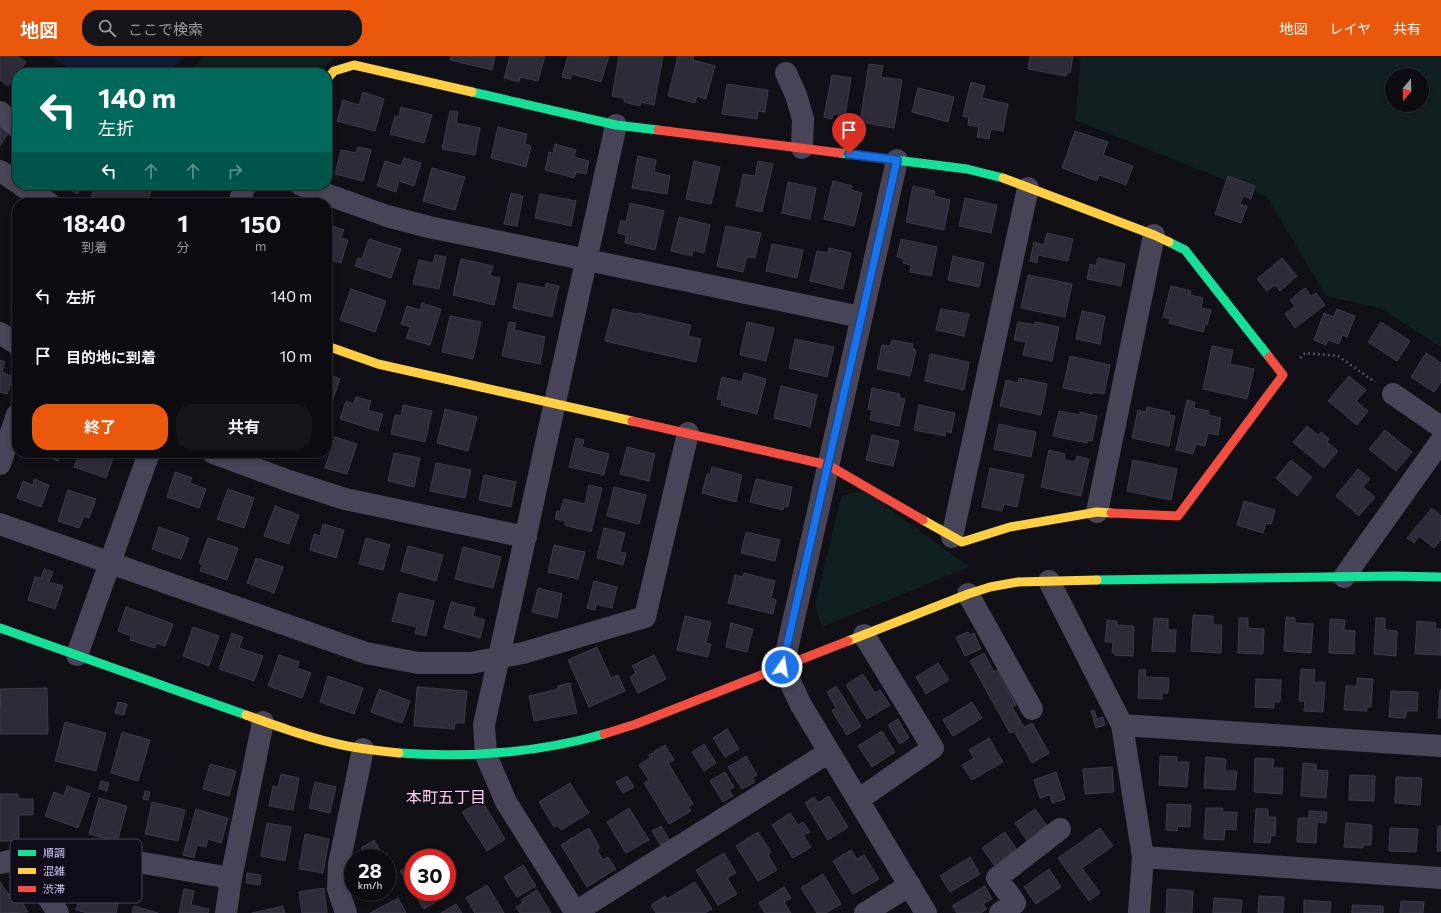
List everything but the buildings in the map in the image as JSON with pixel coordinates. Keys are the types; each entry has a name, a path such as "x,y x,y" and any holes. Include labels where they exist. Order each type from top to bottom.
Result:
{"street":[{"path":"332,73 334,71 367,62 616,125 967,169 994,175 1154,235 1185,250 1283,375 1178,516 1097,512 1010,527 962,542 828,465 378,364 332,348"},
{"path":"786,73 796,95 802,119 802,148"},
{"path":"0,112 12,123"},
{"path":"616,125 484,725 486,755 506,802 575,913 829,752"},
{"path":"897,160 782,667 801,705 926,913"},
{"path":"952,537 1028,188"},
{"path":"29,190 41,198"},
{"path":"315,190 386,216 429,227 861,317"},
{"path":"1097,512 1154,235"},
{"path":"0,333 12,341"},
{"path":"1393,394 1441,427"},
{"path":"0,464 12,429"},
{"path":"0,524 366,653 418,663 471,663 523,653 645,617 688,433"},
{"path":"1344,577 1441,441"},
{"path":"77,655 147,458"},
{"path":"227,458 289,481 345,499 526,537"},
{"path":"0,628 263,722 326,741 363,749 407,754 447,756 486,755 522,752 566,744 600,736 636,724 968,594 990,587 1018,582 1049,581 1441,577"},
{"path":"1049,581 1122,725 1143,857 1139,913"},
{"path":"968,594 1032,709"},
{"path":"858,800 933,748 864,636"},
{"path":"226,913 231,878 263,722"},
{"path":"1122,725 1441,746"},
{"path":"346,913 338,889 339,864 363,749"},
{"path":"1000,913 1015,903 998,878 1060,829"},
{"path":"1143,857 1441,878"},
{"path":"0,863 10,861"},
{"path":"142,863 231,878"},
{"path":"866,913 910,885"},
{"path":"52,903 58,913"}],"path":[{"path":"1283,375 1305,353 1338,356 1393,394"}],"shaded area":[{"path":"205,56 335,56 324,68 193,68"},
{"path":"1081,56 1441,56 1441,347 1380,308 1326,296 1267,197 1075,120"},
{"path":"864,490 969,567 822,627 815,606 841,496"}],"water":[{"path":"51,56 186,56 173,68 68,68"}],"traffic: fast":[{"path":"472,92 616,125 658,130"},
{"path":"840,153 967,169 1003,178"},
{"path":"1169,242 1185,250 1269,357"},
{"path":"1097,580 1394,576 1441,577"},
{"path":"0,628 246,715"},
{"path":"399,753 451,755 528,750 553,746 604,734"}],"traffic: slow":[{"path":"332,73 334,71 354,65 472,92"},
{"path":"1003,178 1169,242"},
{"path":"332,348 378,364 632,421"},
{"path":"923,520 962,542 1010,527 1097,512 1111,513"},
{"path":"848,641 968,594 990,587 1018,582 1097,580"},
{"path":"246,715 321,740 347,746 399,753"}],"traffic: jam":[{"path":"658,130 840,153"},
{"path":"1111,513 1178,516 1283,375 1269,357"},
{"path":"632,421 828,465 923,520"},
{"path":"604,734 636,724 848,641"}],"district":[{"name":"本町五丁目","path":"446,796"}],"route":[{"path":"782,667 897,160 849,154"}]}
